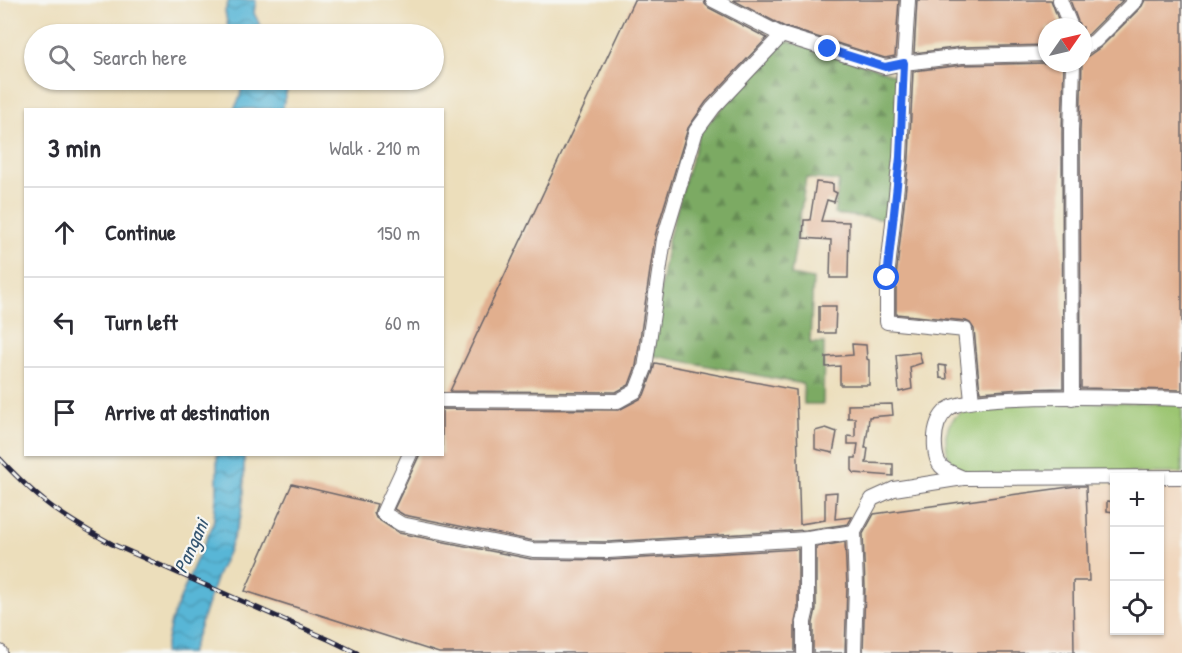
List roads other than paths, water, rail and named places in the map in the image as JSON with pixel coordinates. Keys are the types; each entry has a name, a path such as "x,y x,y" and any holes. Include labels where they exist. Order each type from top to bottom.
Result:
{"street":[{"path":"713,0 782,35 885,67 962,56 1038,54"},
{"path":"908,0 900,157 887,278 887,322 965,330 972,401"},
{"path":"1060,0 1067,18"},
{"path":"1092,43 1136,0"},
{"path":"444,400 618,401 636,391 645,368 664,239 696,131 712,108 782,35"},
{"path":"1072,398 1073,72"},
{"path":"963,478 942,469 936,456 934,435 939,420 949,408 972,401 1036,398 1182,399"},
{"path":"409,456 383,513 401,524 532,550 608,551 807,539 854,532"},
{"path":"854,653 856,586 854,532 872,499 894,489 963,478 1182,477"},
{"path":"804,653 804,622 807,609 807,539"}],"water":[{"path":"229,0 256,0 254,13 259,24 227,24 225,11"},
{"path":"241,90 287,90 282,108 234,108"},
{"path":"217,456 244,456 241,516 217,576 191,653 164,653 171,621 213,525 217,490"}],"railway":[{"path":"0,459 52,507 112,544 357,653"}],"water label":[{"name":"Pangani","path":"191,546"}]}
